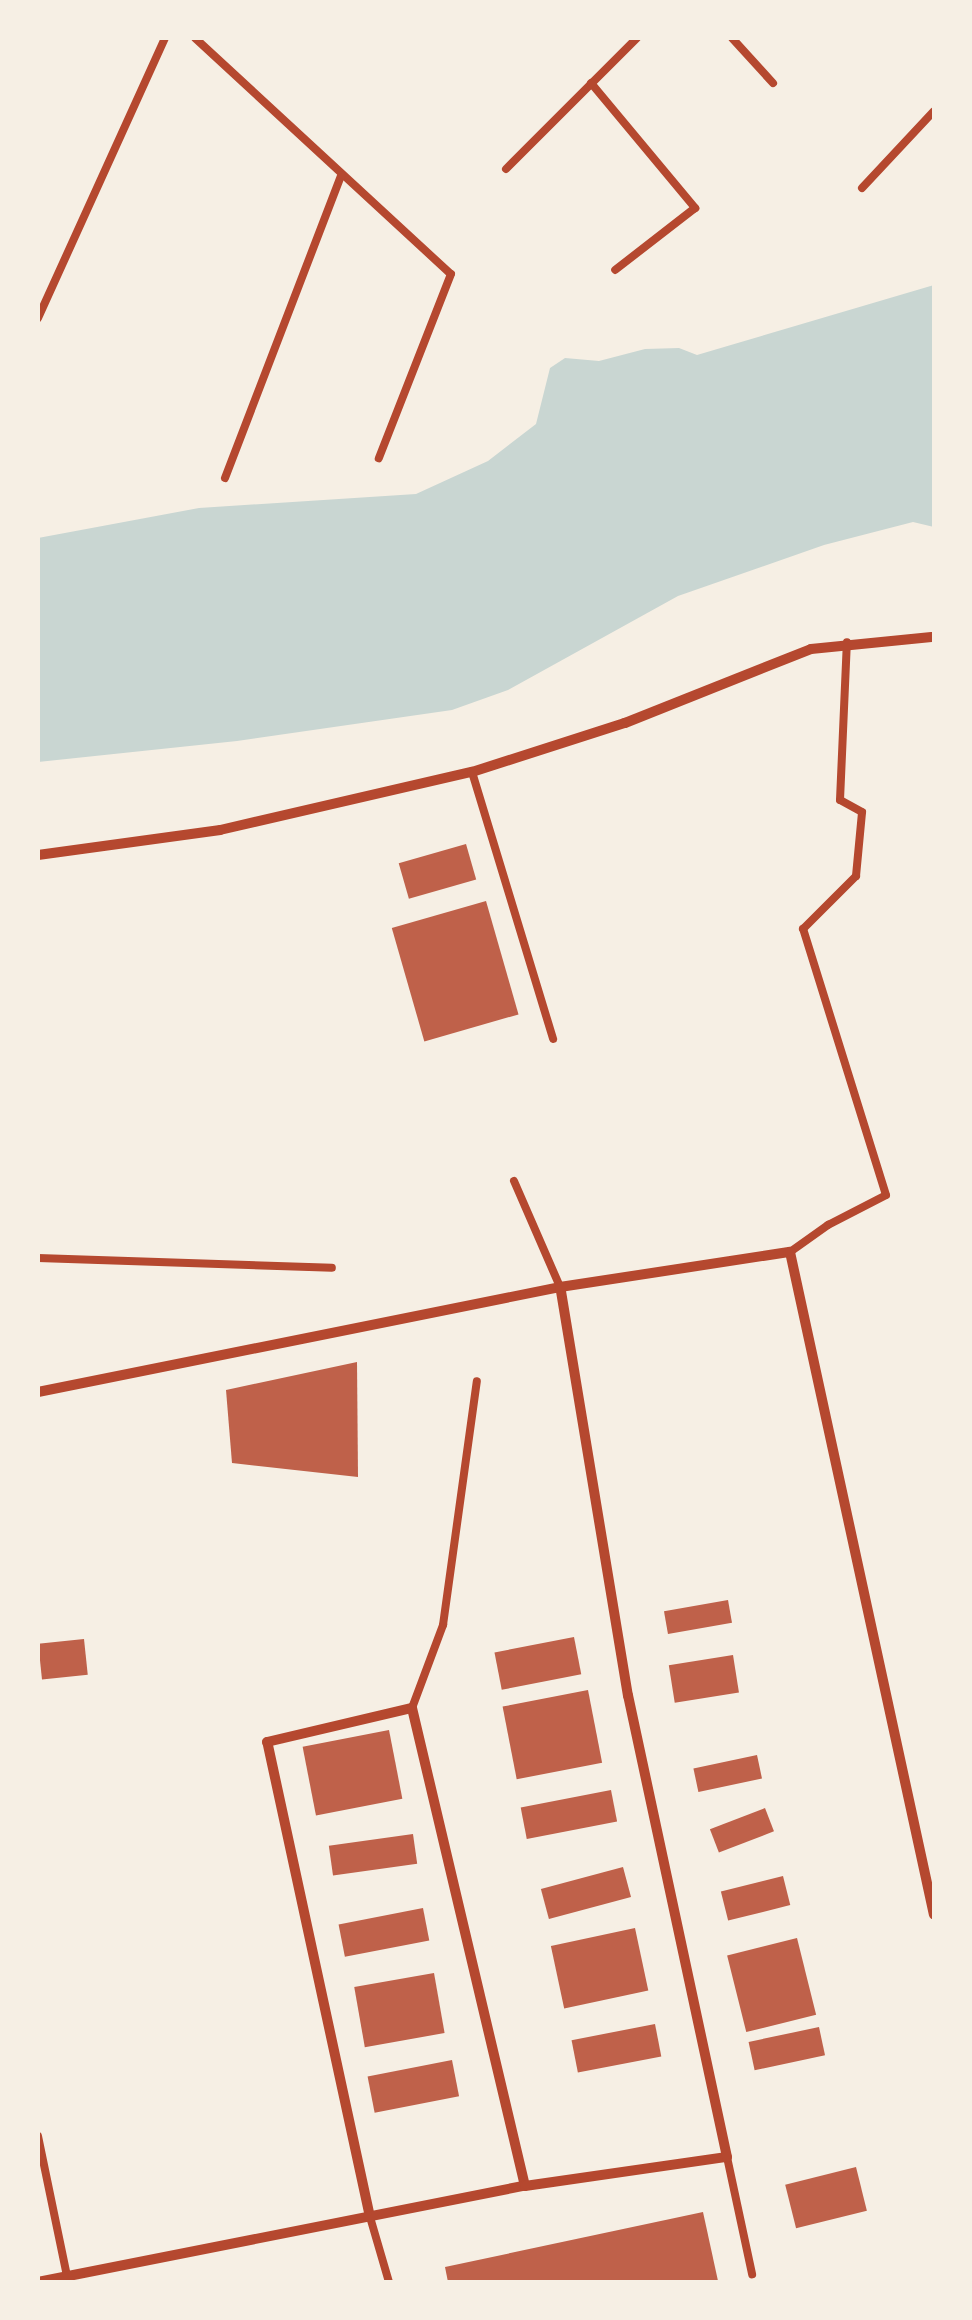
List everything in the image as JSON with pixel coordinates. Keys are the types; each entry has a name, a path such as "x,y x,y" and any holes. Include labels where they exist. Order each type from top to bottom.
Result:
{"street":[{"path":"38,856 220,830 472,772 625,723 811,649 847,642 931,637"},
{"path":"38,1392 560,1286 790,1252 934,1915"},
{"path":"38,2282 525,2186 727,2157 628,1696 560,1286"},
{"path":"370,2217 267,1742 412,1708 525,2186"}],"lane":[{"path":"38,318 165,38"},
{"path":"196,38 451,274 379,458"},
{"path":"506,170 637,38"},
{"path":"732,38 773,83"},
{"path":"591,84 695,208 615,270"},
{"path":"862,188 934,111"},
{"path":"225,478 341,176"},
{"path":"790,1252 828,1225 886,1195 803,929 856,876 862,812 840,800 847,642"},
{"path":"472,772 554,1039"},
{"path":"514,1182 560,1286"},
{"path":"38,1258 332,1268"},
{"path":"412,1708 443,1624 477,1382"},
{"path":"38,2136 67,2276"},
{"path":"727,2157 752,2274"},
{"path":"370,2217 389,2282"}],"shaded area":[{"path":"934,285 934,527 913,522 824,545 678,596 508,690 452,710 237,741 38,762 38,538 199,508 416,494 488,461 536,424 550,368 565,358 599,361 645,349 679,348 697,355"}],"building":[{"path":"466,844 476,880 409,899 399,863"},
{"path":"486,901 519,1014 424,1041 392,928"},
{"path":"357,1362 358,1477 232,1463 226,1390"},
{"path":"728,1600 732,1623 668,1634 664,1611"},
{"path":"574,1637 581,1674 502,1690 494,1652"},
{"path":"84,1639 88,1675 42,1680 38,1644"},
{"path":"733,1655 739,1693 675,1703 669,1665"},
{"path":"588,1690 602,1763 517,1779 503,1707"},
{"path":"389,1730 402,1799 316,1816 303,1747"},
{"path":"757,1755 762,1778 698,1792 693,1769"},
{"path":"611,1790 617,1821 527,1839 521,1808"},
{"path":"765,1808 774,1831 719,1852 710,1829"},
{"path":"413,1834 417,1864 333,1876 329,1846"},
{"path":"623,1867 631,1897 549,1919 541,1889"},
{"path":"783,1876 790,1905 728,1921 721,1891"},
{"path":"423,1908 429,1940 345,1957 339,1924"},
{"path":"635,1928 648,1991 564,2008 551,1946"},
{"path":"797,1938 816,2015 746,2032 727,1955"},
{"path":"434,1973 445,2033 365,2047 354,1987"},
{"path":"655,2024 661,2056 578,2073 572,2040"},
{"path":"819,2027 825,2055 755,2070 749,2042"},
{"path":"452,2060 459,2096 375,2113 368,2076"},
{"path":"856,2167 867,2211 796,2228 785,2185"},
{"path":"703,2212 718,2281 448,2282 445,2267"}]}
